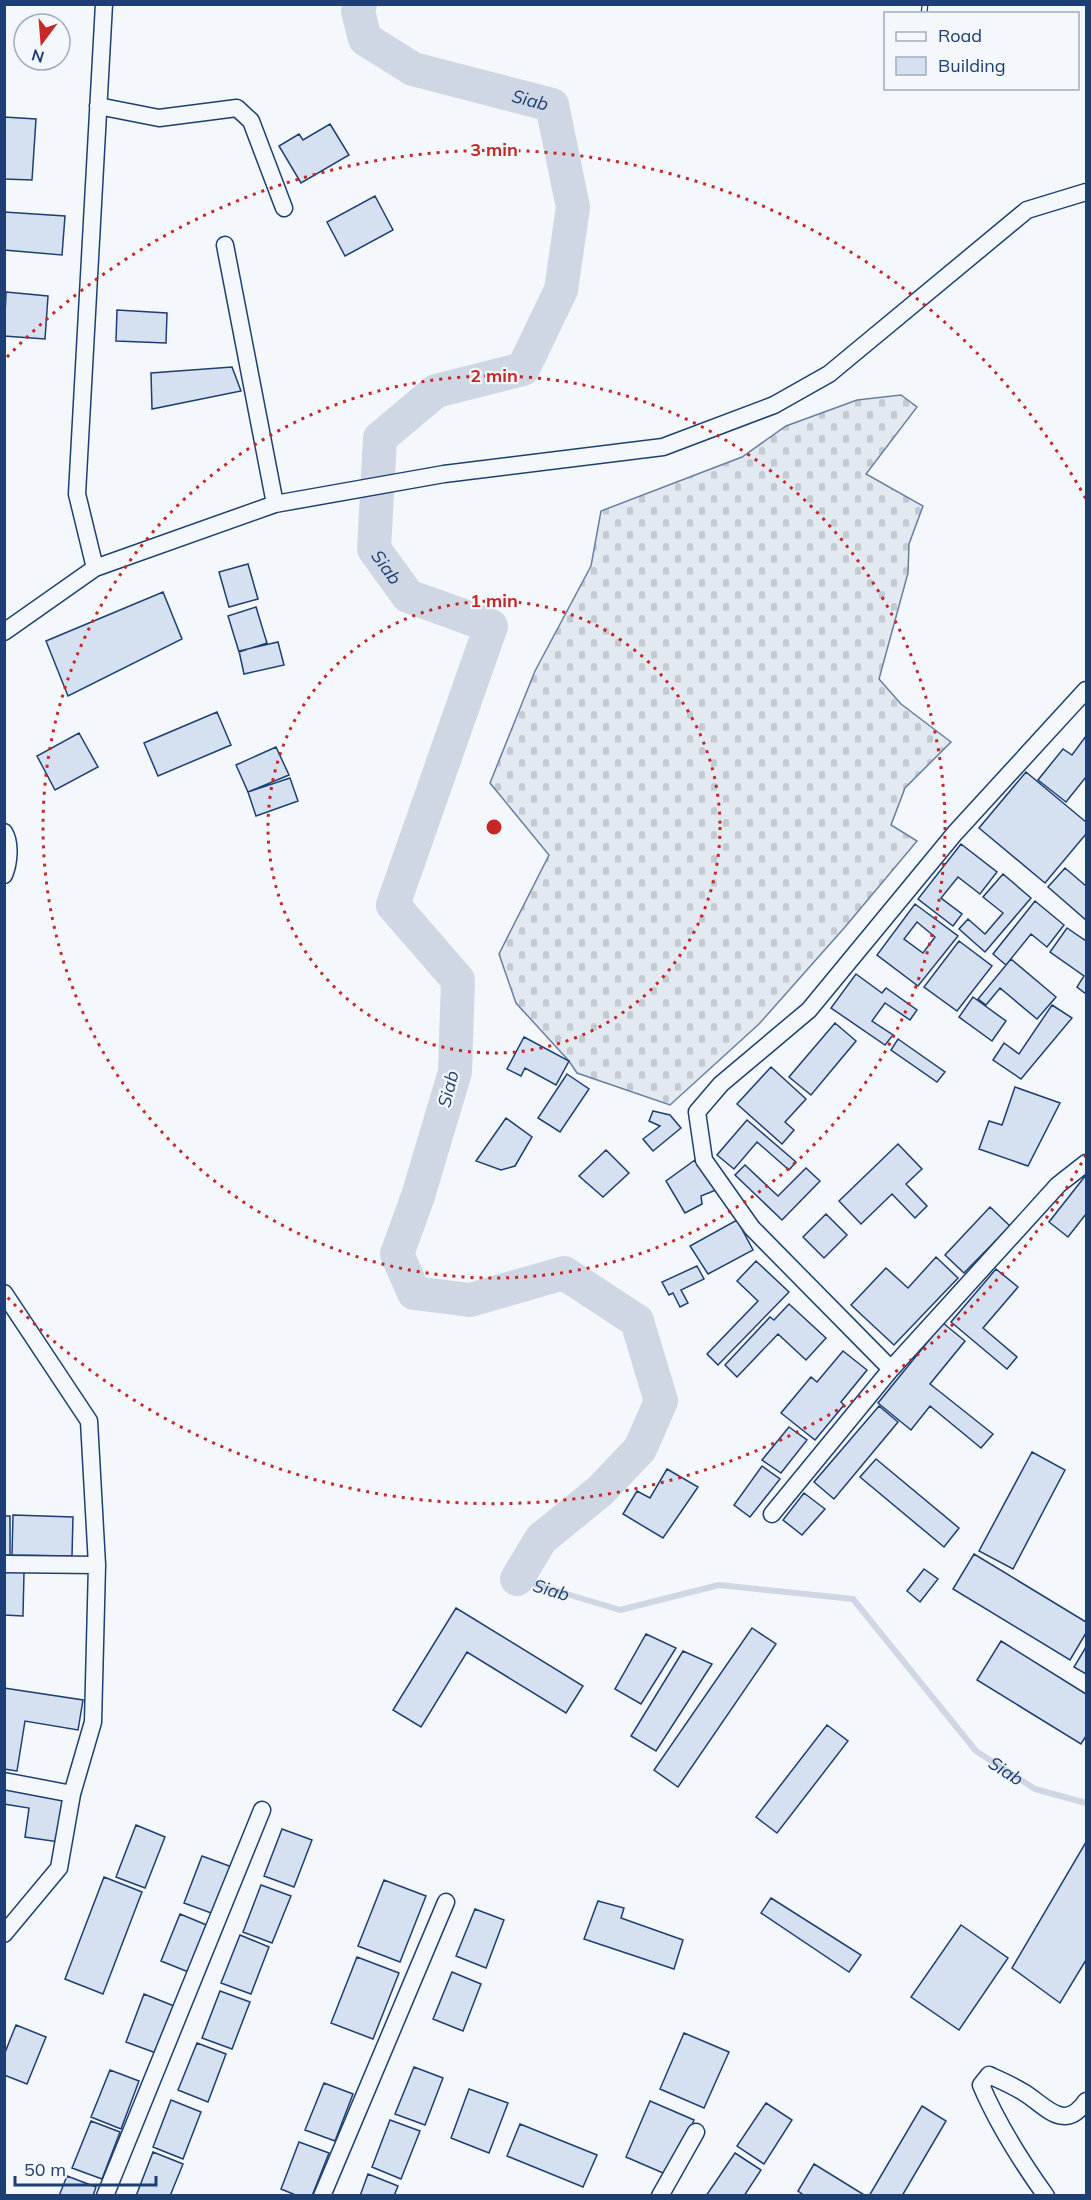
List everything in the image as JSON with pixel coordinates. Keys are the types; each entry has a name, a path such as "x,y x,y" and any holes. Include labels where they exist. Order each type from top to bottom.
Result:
{"street":[{"path":"94,568 77,494 104,4"},
{"path":"98,105 159,118 237,108 251,121 285,208"},
{"path":"4,632 94,568 275,504 444,474 663,447 774,405 829,374 1027,210 1086,192"},
{"path":"225,245 275,504"},
{"path":"891,1369 752,1228 704,1160 697,1112 721,1084 810,1010 955,832 1086,690"},
{"path":"4,832 8,839 7,868 4,875"},
{"path":"772,1514 891,1369 1058,1185 1086,1163"},
{"path":"4,1293 89,1421 97,1565 93,1722 72,1794 59,1868 4,1934"},
{"path":"4,1564 97,1565"},
{"path":"4,1781 72,1794"},
{"path":"105,2196 262,1810"},
{"path":"322,2196 446,1902"},
{"path":"1046,2196 993,2113 981,2085 988,2075 1025,2092 1045,2110 1065,2116 1076,2114 1086,2101"},
{"path":"660,2196 696,2132"}],"green space":[{"path":"901,395 917,407 866,474 923,506 909,544 908,573 879,679 901,704 951,742 905,788 891,825 917,841 759,1024 670,1105 577,1073 569,1061 516,1003 499,954 549,855 490,783 535,671 591,566 601,511 742,457 786,426 857,400"}],"building":[{"path":"4,117 36,119 32,180 4,179"},
{"path":"330,124 349,155 301,183 279,146 299,134 303,140"},
{"path":"375,196 393,230 345,256 327,222"},
{"path":"4,212 65,216 62,255 4,250"},
{"path":"6,292 48,296 45,339 4,336"},
{"path":"117,310 167,313 166,343 116,341"},
{"path":"232,367 241,391 152,409 151,373"},
{"path":"248,564 258,599 229,607 219,572"},
{"path":"163,592 182,639 68,696 46,641"},
{"path":"256,607 267,643 239,652 228,616"},
{"path":"278,642 284,665 244,674 239,651"},
{"path":"217,712 231,745 158,776 144,743"},
{"path":"79,733 98,767 55,790 37,756"},
{"path":"1086,736 1086,777 1066,802 1038,780 1063,749 1072,755"},
{"path":"276,747 289,775 248,792 236,765"},
{"path":"1026,772 1086,822 1086,834 1045,883 979,828"},
{"path":"290,778 298,801 256,816 248,792"},
{"path":"961,844 997,872 980,894 958,877 941,898 962,914 953,926 918,899"},
{"path":"1065,868 1086,886 1086,920 1048,887"},
{"path":"1003,874 1031,898 985,952 959,929 968,919 985,934 1003,913 983,897"},
{"path":"1035,901 1064,925 1047,947 1031,934 1006,965 993,954"},
{"path":"915,904 958,936 918,986 877,955","holes":["917,922 935,937 923,953 904,939"]},
{"path":"1067,928 1086,941 1086,994 1077,987 1084,976 1050,952"},
{"path":"959,941 992,966 957,1011 924,987"},
{"path":"1011,959 1056,997 1037,1019 1000,988 986,1005 978,999"},
{"path":"856,974 882,993 886,988 917,1010 910,1020 885,1003 872,1021 893,1035 885,1045 831,1008"},
{"path":"973,997 1006,1021 992,1041 959,1017"},
{"path":"1052,1005 1072,1018 1021,1079 993,1060 1004,1043 1019,1054"},
{"path":"835,1023 856,1041 811,1095 789,1077"},
{"path":"524,1037 569,1061 556,1085 525,1068 521,1076 507,1069"},
{"path":"898,1039 945,1072 937,1082 891,1050"},
{"path":"771,1067 806,1099 785,1122 794,1130 782,1144 737,1104"},
{"path":"567,1074 589,1089 560,1132 538,1118"},
{"path":"1015,1087 1060,1103 1028,1166 979,1149 989,1121 1002,1125"},
{"path":"653,1111 670,1115 681,1128 653,1151 643,1139 660,1126 649,1121"},
{"path":"506,1118 532,1137 515,1166 501,1170 476,1161"},
{"path":"747,1120 796,1162 789,1170 757,1142 734,1169 717,1155"},
{"path":"898,1144 922,1169 906,1184 927,1206 915,1218 892,1194 861,1224 839,1201"},
{"path":"606,1150 629,1173 603,1197 579,1176"},
{"path":"695,1160 716,1190 701,1196 702,1204 685,1213 666,1181"},
{"path":"745,1165 778,1196 806,1168 820,1181 782,1220 735,1175"},
{"path":"1086,1175 1086,1214 1068,1237 1049,1222"},
{"path":"990,1207 1010,1226 964,1273 945,1255"},
{"path":"826,1214 847,1235 824,1258 803,1237"},
{"path":"737,1220 753,1250 708,1274 690,1246"},
{"path":"936,1257 958,1278 894,1345 851,1305 886,1268 908,1288"},
{"path":"756,1261 789,1292 718,1365 707,1354 758,1301 737,1281"},
{"path":"697,1266 704,1279 681,1290 688,1303 680,1307 673,1293 669,1295 662,1282"},
{"path":"996,1269 1018,1287 983,1328 1017,1357 1007,1369 951,1322"},
{"path":"789,1304 826,1338 806,1360 778,1334 737,1377 725,1365 770,1317 774,1320"},
{"path":"943,1323 965,1341 930,1384 993,1434 981,1448 930,1406 911,1430 878,1403"},
{"path":"843,1351 867,1370 841,1402 844,1405 815,1440 781,1413 811,1377 817,1382"},
{"path":"879,1406 898,1422 834,1499 814,1482"},
{"path":"789,1427 807,1440 781,1473 762,1460"},
{"path":"1032,1452 1065,1470 1013,1569 979,1551"},
{"path":"876,1459 959,1528 944,1547 860,1477"},
{"path":"762,1466 780,1479 750,1517 734,1505"},
{"path":"667,1469 698,1487 663,1538 623,1514 637,1491 650,1498"},
{"path":"804,1493 825,1509 802,1535 783,1520"},
{"path":"13,1515 73,1517 72,1556 12,1555"},
{"path":"4,1516 10,1516 10,1555 4,1555"},
{"path":"974,1554 1086,1622 1086,1633 1070,1660 953,1589"},
{"path":"924,1569 938,1579 920,1602 907,1591"},
{"path":"4,1572 24,1572 23,1616 4,1615"},
{"path":"456,1608 583,1686 566,1713 467,1652 421,1727 393,1710"},
{"path":"752,1628 776,1644 678,1787 654,1770"},
{"path":"646,1634 676,1648 641,1704 615,1689"},
{"path":"1001,1641 1086,1694 1086,1736 1081,1744 977,1680"},
{"path":"1086,1647 1086,1674 1074,1667"},
{"path":"683,1651 712,1664 656,1751 631,1736"},
{"path":"4,1688 83,1700 78,1730 25,1721 17,1771 4,1769"},
{"path":"827,1725 848,1741 777,1833 756,1817"},
{"path":"4,1787 66,1796 59,1842 25,1837 29,1808 4,1804"},
{"path":"136,1825 165,1837 145,1888 116,1877"},
{"path":"282,1829 312,1840 294,1887 264,1876"},
{"path":"1086,1842 1086,1960 1060,2003 1012,1968"},
{"path":"202,1856 232,1867 214,1914 184,1903"},
{"path":"104,1877 142,1892 103,1994 65,1979"},
{"path":"384,1880 426,1896 400,1962 358,1946"},
{"path":"261,1885 291,1896 272,1943 243,1932"},
{"path":"771,1898 861,1955 849,1972 761,1913"},
{"path":"598,1901 624,1908 621,1918 683,1940 674,1969 584,1939"},
{"path":"475,1909 504,1920 486,1968 456,1956"},
{"path":"180,1914 209,1926 191,1973 161,1961"},
{"path":"961,1925 1008,1958 959,2030 911,1997"},
{"path":"240,1935 269,1947 251,1994 221,1983"},
{"path":"357,1957 399,1973 373,2039 331,2023"},
{"path":"452,1972 481,1984 463,2031 433,2019"},
{"path":"220,1991 250,2002 232,2049 202,2038"},
{"path":"144,1994 174,2006 156,2053 126,2042"},
{"path":"16,2025 46,2037 27,2084 4,2075 4,2055"},
{"path":"684,2033 729,2052 704,2108 660,2089"},
{"path":"197,2043 226,2054 208,2102 178,2090"},
{"path":"414,2067 443,2078 425,2125 395,2114"},
{"path":"110,2070 139,2081 121,2129 91,2117"},
{"path":"324,2083 353,2094 335,2141 305,2130"},
{"path":"469,2089 508,2103 489,2153 451,2138"},
{"path":"171,2100 201,2112 183,2159 153,2147"},
{"path":"650,2101 694,2120 670,2176 626,2157"},
{"path":"766,2103 792,2120 764,2164 737,2146"},
{"path":"922,2106 946,2121 902,2196 869,2196"},
{"path":"390,2120 420,2131 401,2179 372,2167"},
{"path":"91,2121 120,2132 102,2179 72,2168"},
{"path":"520,2124 597,2155 583,2187 507,2156"},
{"path":"299,2142 329,2153 312,2196 298,2196 281,2189"},
{"path":"153,2152 183,2164 170,2196 136,2196"},
{"path":"735,2153 761,2170 744,2196 706,2196"},
{"path":"814,2164 866,2196 805,2196 798,2191"},
{"path":"368,2174 398,2186 394,2196 360,2196"},
{"path":"67,2176 96,2187 93,2196 59,2196"}],"waterway":[{"name":"Siab","path":"360,4 358,11 365,39 413,69 552,105 573,207 561,290 523,369 436,391 380,438 374,549 408,596 491,626 393,905 458,980 455,1072 418,1196 397,1254 414,1293 470,1300 564,1273 637,1321 661,1401 640,1449 600,1491 541,1539 517,1579"},
{"name":"Siab","path":"517,1579 620,1610 719,1585 853,1599 976,1751 1035,1789 1086,1803"}],"railway":[{"path":"924,12 925,4"}]}
